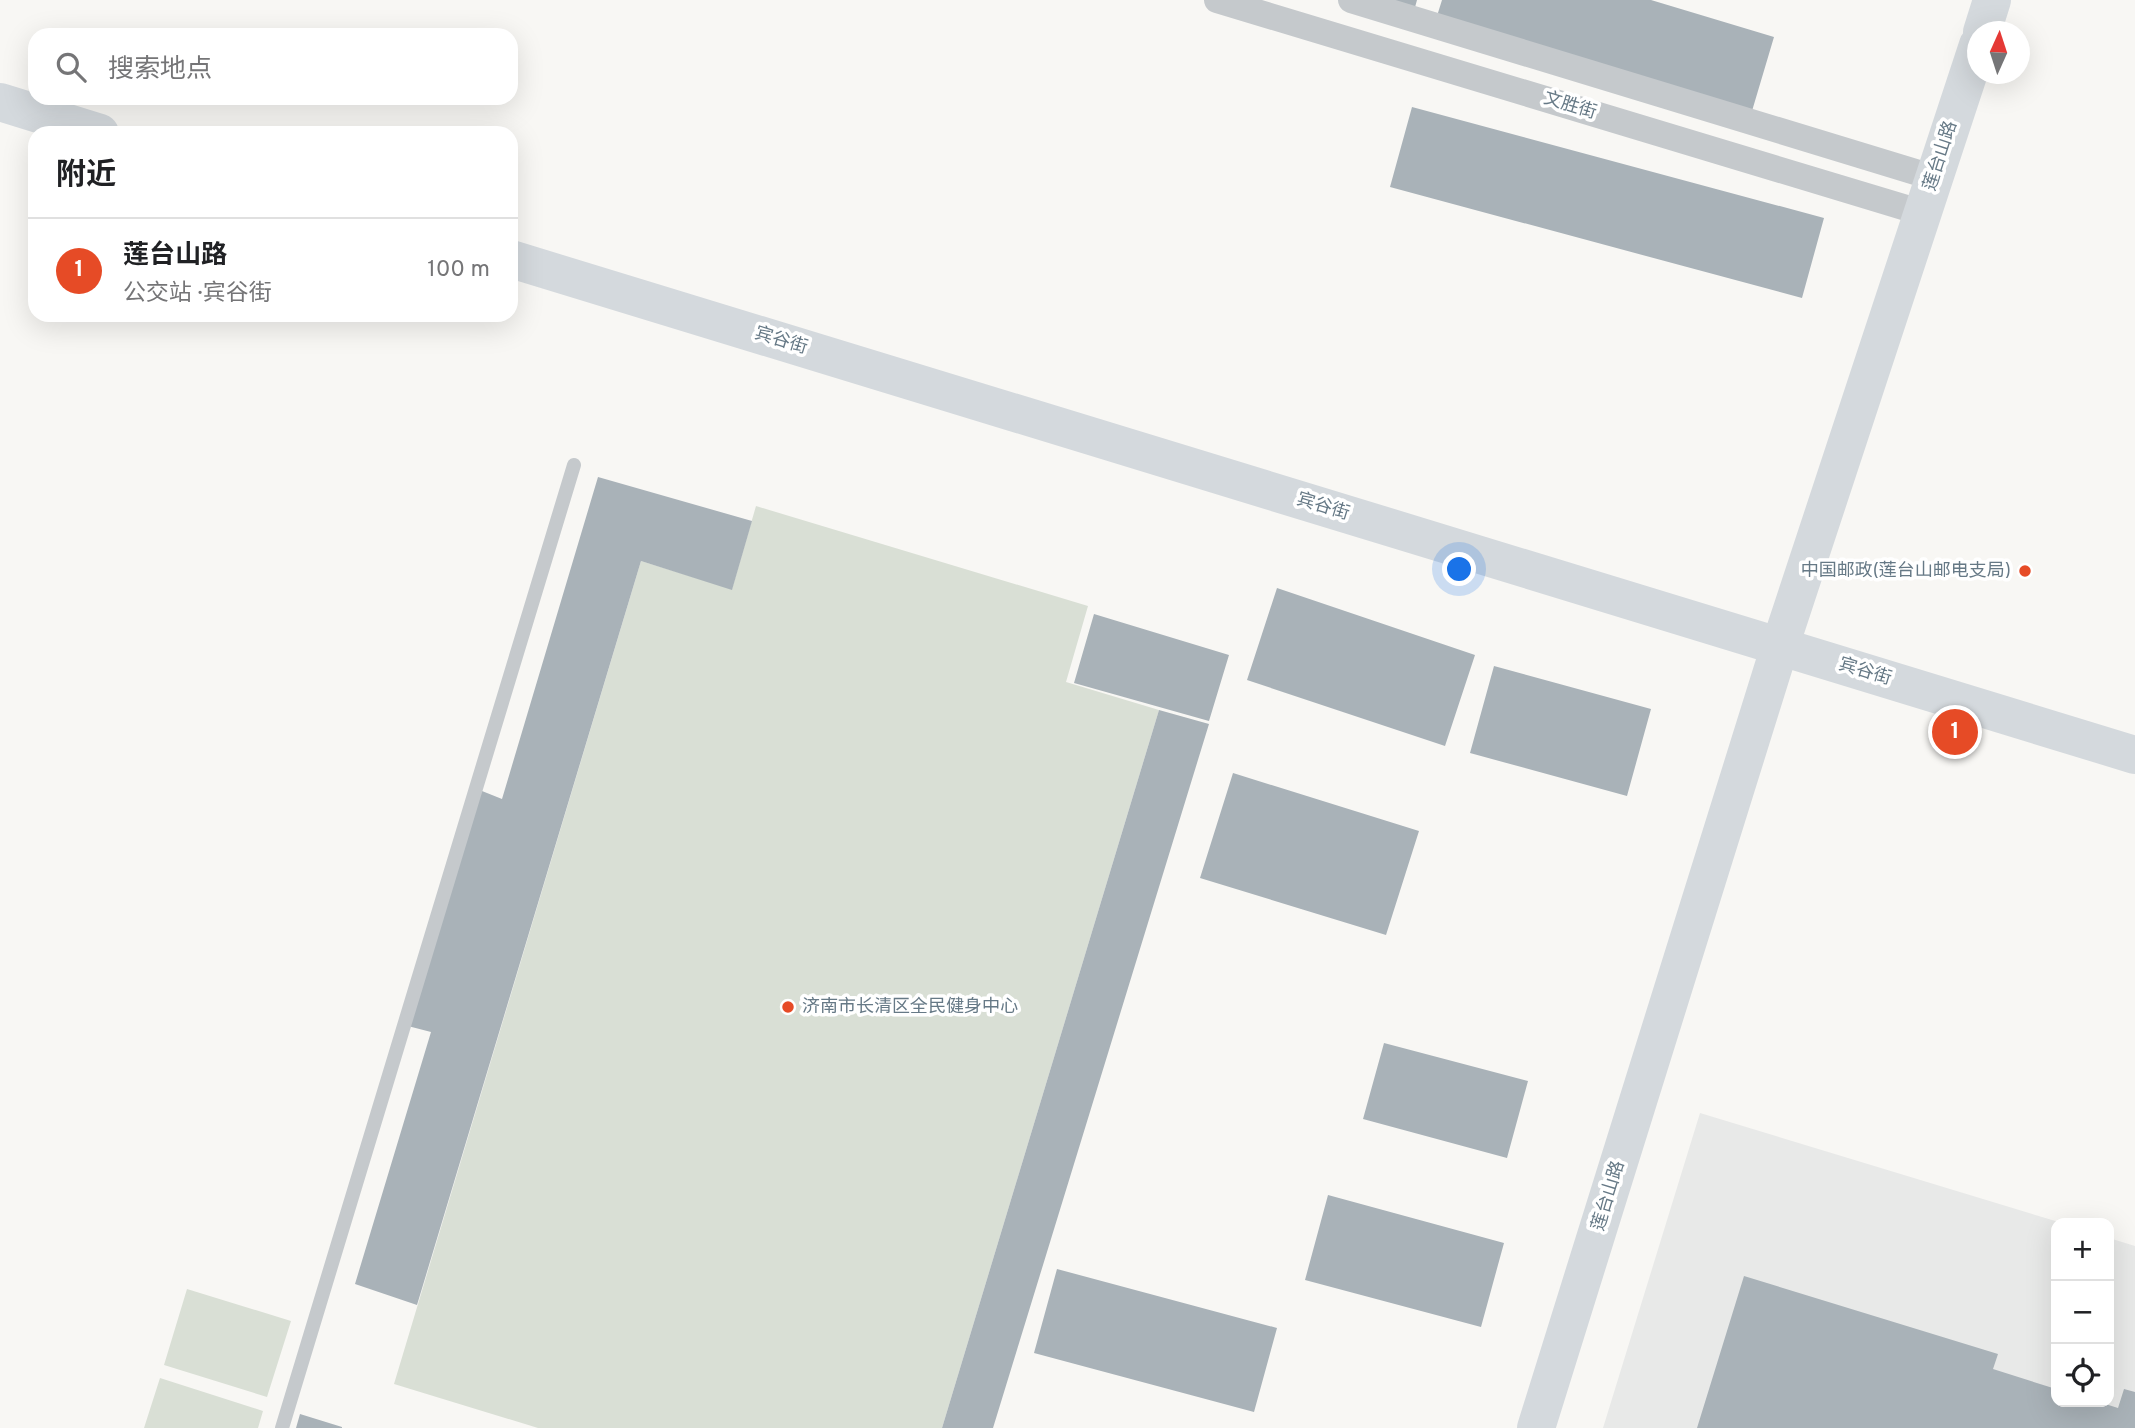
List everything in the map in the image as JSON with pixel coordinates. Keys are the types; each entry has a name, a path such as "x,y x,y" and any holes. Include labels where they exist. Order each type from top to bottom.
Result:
{"street":[{"name":"文胜街","path":"1217,0 1929,196"},
{"path":"1351,0 1929,196"},
{"path":"1985,21 1992,0"},
{"name":"莲台山路","path":"1536,1428 1780,646 1967,79"},
{"path":"0,102 77,126"},
{"name":"宾谷街","path":"518,261 2135,755"}],"lane":[{"path":"282,1428 574,465"}],"shaded area":[{"name":"济南市长清区全民健身中心","path":"756,506 1088,606 1066,682 1159,710 942,1428 538,1428 394,1384 641,561 732,589"},
{"path":"1700,1113 2051,1220 2051,1407 2114,1407 2114,1240 2135,1246 2135,1428 1603,1428"},
{"path":"187,1289 291,1321 267,1397 164,1365"},
{"path":"160,1378 263,1411 258,1428 144,1428"}],"building":[{"path":"1383,0 1417,0 1414,11"},
{"path":"1442,0 1651,0 1774,37 1752,111 1437,16"},
{"path":"1412,107 1824,218 1802,298 1390,187"},
{"path":"598,477 752,521 732,590 641,561 417,1305 355,1284 431,1032 404,1025 477,789 502,799"},
{"path":"1277,588 1475,655 1445,746 1247,680"},
{"path":"1094,614 1229,655 1209,721 1074,683"},
{"path":"1494,666 1651,709 1627,796 1470,753"},
{"path":"1159,710 1209,724 993,1428 942,1428"},
{"path":"1233,773 1419,831 1386,935 1200,878"},
{"path":"1384,1043 1528,1081 1507,1158 1363,1119"},
{"path":"1328,1195 1504,1243 1481,1327 1305,1280"},
{"path":"1057,1269 1277,1328 1254,1412 1034,1353"},
{"path":"1744,1276 1998,1354 1993,1369 2051,1387 2051,1407 2118,1408 2124,1389 2135,1392 2135,1428 1697,1428"},
{"path":"300,1414 342,1427 342,1428 296,1428"}],"place":[{"name":"中国邮政(莲台山邮电支局)","path":"2025,571"},
{"name":"莲台山路","path":"1955,732"},
{"name":"济南市长清区全民健身中心","path":"788,1007"}]}
